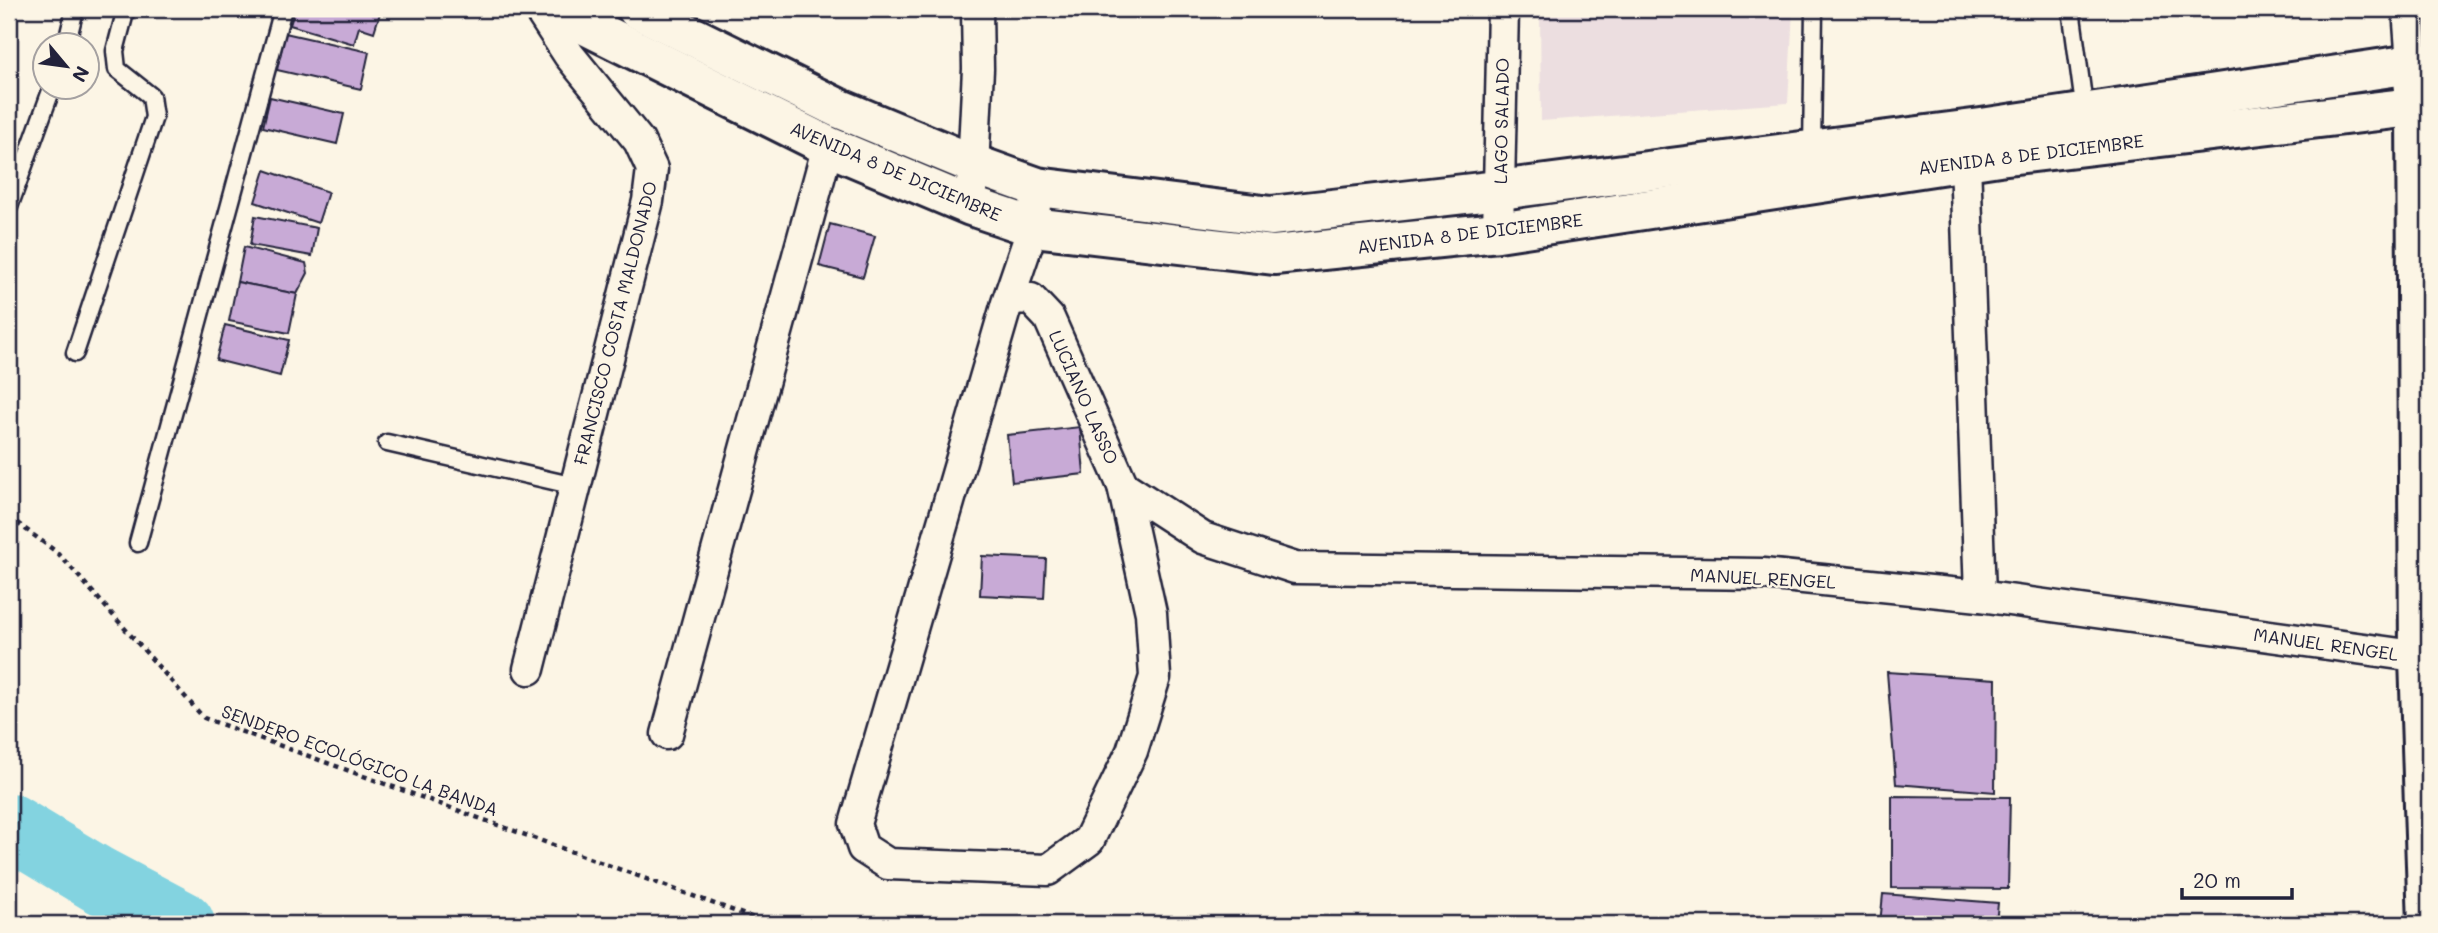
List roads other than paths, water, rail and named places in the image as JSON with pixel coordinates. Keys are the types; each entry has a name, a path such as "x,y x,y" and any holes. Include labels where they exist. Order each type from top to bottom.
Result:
{"main road":[{"name":"AVENIDA 8 DE DICIEMBRE","path":"553,9 828,146 971,206 1033,227 1274,255 1498,232 2085,113 2421,64"},
{"name":"AVENIDA 8 DE DICIEMBRE","path":"637,9 838,108 973,164 1037,187 1271,216 1499,190 1812,168 1965,161 2423,105"},
{"path":"2421,64 2428,924"}],"street":[{"name":"FRANCISCO COSTA MALDONADO","path":"529,669 648,201 652,169 639,141 569,55 539,9"},
{"path":"971,206 978,69 977,9"},
{"name":"LAGO SALADO","path":"1498,232 1503,9"},
{"path":"2408,9 2421,64"},
{"path":"667,734 828,146"},
{"path":"1965,161 1980,596"},
{"path":"1037,187 1033,227 1007,303 855,824 863,848 888,864 1048,870 1089,840 1132,751 1154,677 1151,613 1123,486"},
{"name":"LUCIANO LASSO","path":"1007,303 1019,298 1031,299 1049,318 1123,486"},
{"name":"MANUEL RENGEL","path":"1123,486 1203,538 1295,568 1763,575 1980,596 2424,658"}],"lane":[{"path":"69,32 75,9"},
{"path":"75,353 154,117 151,96 117,69 115,51 127,9"},
{"path":"138,543 282,9"},
{"path":"1812,168 1814,9"},
{"path":"2071,9 2085,113"},
{"path":"9,207 47,102"},
{"path":"387,443 575,486"}],"waterway":[{"path":"9,826 97,879 182,924"}]}
